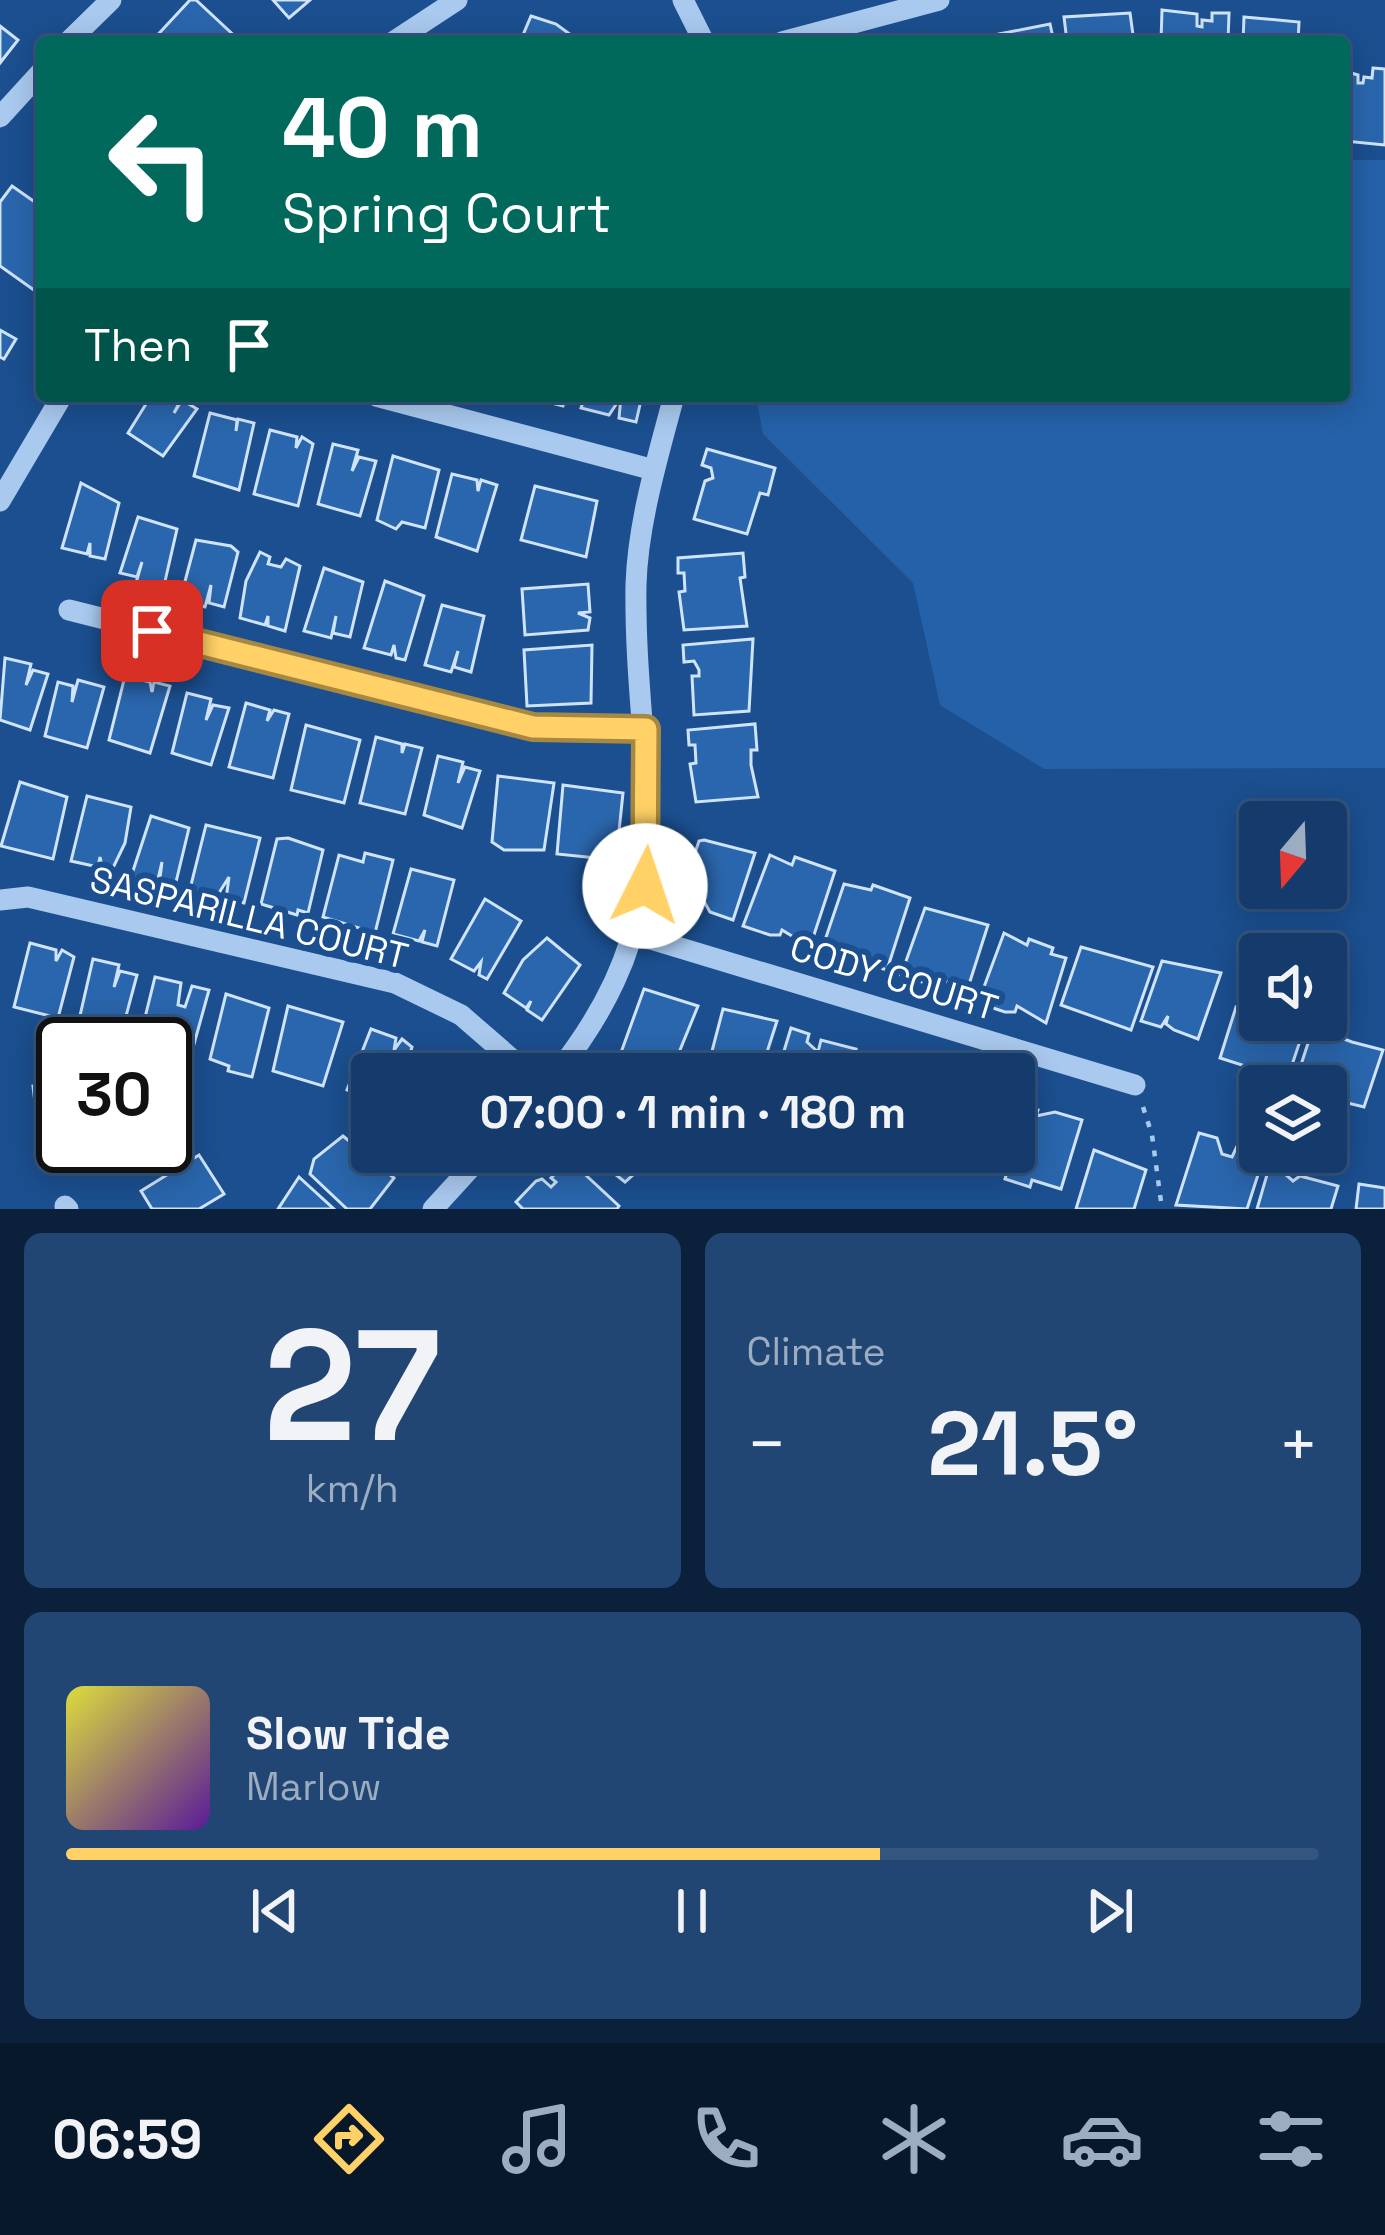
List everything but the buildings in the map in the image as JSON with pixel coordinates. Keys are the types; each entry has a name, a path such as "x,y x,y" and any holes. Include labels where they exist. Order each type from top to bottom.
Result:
{"street":[{"path":"74,36 111,0"},
{"path":"402,36 457,0"},
{"path":"682,0 701,36"},
{"path":"804,36 939,0"},
{"path":"0,118 36,78"},
{"path":"0,501 58,402"},
{"path":"399,402 654,470"},
{"path":"570,1053 600,1010 634,934 650,836 636,582 654,470 672,402"},
{"path":"69,610 533,727 646,729"},
{"name":"SASPARILLA COURT","path":"0,900 28,897 395,983 461,1015 505,1053"},
{"name":"CODY COURT","path":"634,934 1135,1085"},
{"path":"433,1209 466,1173"}],"path":[{"path":"1135,1085 1153,1135 1162,1209"}],"shaded area":[{"path":"1350,160 1385,160 1385,768 1044,769 940,705 913,583 763,434 757,402 1350,402"}],"route":[{"path":"152,631 533,727 646,729 650,836 645,886"}]}
